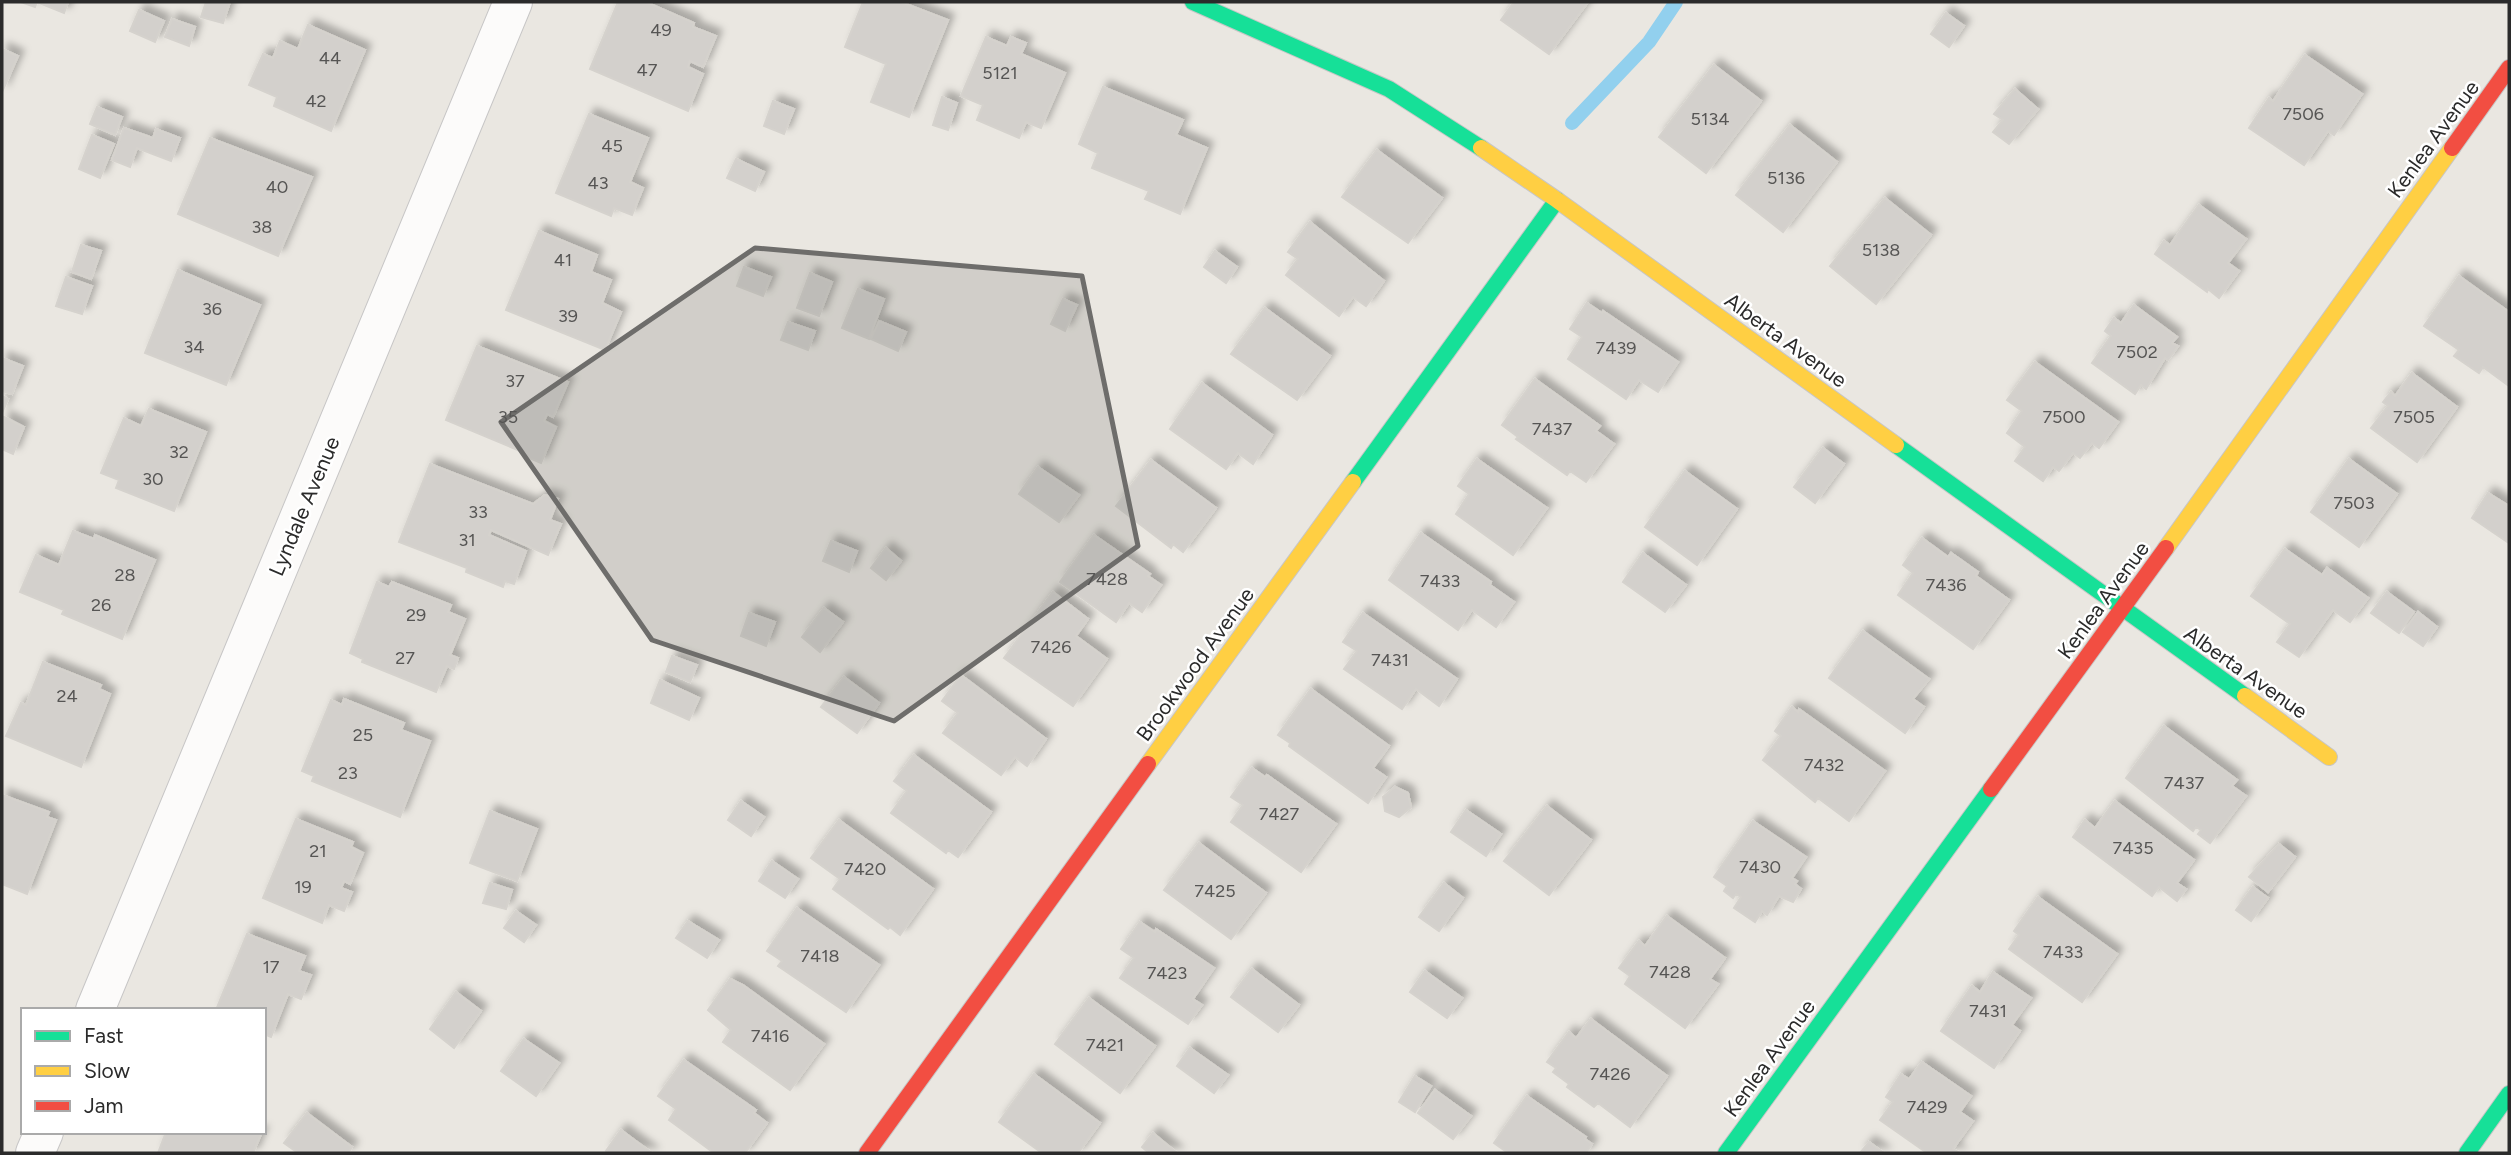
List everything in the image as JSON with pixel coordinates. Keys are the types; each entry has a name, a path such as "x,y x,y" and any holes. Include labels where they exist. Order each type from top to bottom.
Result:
{"street":[{"name":"Lyndale Avenue","path":"96,1008 513,2"},
{"name":"Alberta Avenue","path":"1193,2 1389,89 1471,141 1557,200 2329,757"},
{"name":"Kenlea Avenue","path":"1726,1153 2122,609 2509,68"},
{"name":"Brookwood Avenue","path":"867,1153 1557,200"},
{"path":"2467,1153 2509,1094"},
{"path":"35,1153 43,1134"}],"highlighted area":[{"path":"755,248 1082,276 1138,546 894,721 652,640 501,422"}],"building":[{"path":"21,2 37,2 35,7"},
{"path":"37,2 68,2 64,13"},
{"path":"206,2 230,2 223,23 201,17"},
{"path":"618,2 646,2 716,36 703,67 690,61 688,67 703,74 688,111 590,69"},
{"path":"863,2 901,2 948,20 909,117 871,102 886,64 845,47"},
{"path":"1514,2 1588,2 1549,54 1501,20"},
{"path":"139,10 164,21 155,42 130,31"},
{"path":"1946,13 1964,26 1949,47 1931,34"},
{"path":"172,19 195,27 189,46 165,37"},
{"path":"308,25 365,50 331,131 274,106 277,97 249,85 263,54 273,58 280,41 298,49"},
{"path":"986,37 1007,46 1011,37 1026,43 1021,54 1065,73 1041,128 1026,122 1019,138 977,120 983,105 961,96"},
{"path":"2,49 18,56 2,92"},
{"path":"2305,55 2362,94 2334,135 2328,131 2304,165 2249,128 2269,98 2273,101"},
{"path":"1714,65 1761,101 1706,173 1659,137"},
{"path":"1103,87 1183,120 1176,135 1207,148 1180,214 1145,199 1149,191 1092,168 1098,153 1079,144"},
{"path":"2015,89 2038,109 2009,144 1993,132 2003,120 1994,114"},
{"path":"942,97 957,103 948,130 933,125"},
{"path":"773,101 794,109 784,134 764,126"},
{"path":"97,107 122,117 115,135 90,124"},
{"path":"589,114 648,138 630,182 643,188 632,215 614,208 611,216 556,193"},
{"path":"1790,125 1837,162 1783,232 1736,195"},
{"path":"124,128 153,138 156,129 180,138 171,161 137,148 130,167 112,160"},
{"path":"92,135 114,144 100,178 79,169"},
{"path":"210,138 312,177 278,256 178,214"},
{"path":"1377,150 1442,198 1408,243 1342,197"},
{"path":"736,159 764,172 755,191 727,178"},
{"path":"1885,198 1931,235 1876,304 1830,266"},
{"path":"2199,205 2246,239 2228,263 2239,271 2219,298 2155,254 2164,241 2170,245"},
{"path":"1310,222 1384,281 1366,306 1353,297 1339,316 1286,275 1298,259 1288,252"},
{"path":"539,231 597,255 591,272 611,280 602,303 621,312 605,350 506,310"},
{"path":"81,245 101,251 91,279 72,272"},
{"path":"1215,251 1237,267 1226,283 1204,267"},
{"path":"744,267 771,277 763,296 737,286"},
{"path":"178,270 260,305 226,385 145,353"},
{"path":"810,273 832,282 819,316 797,308"},
{"path":"2459,276 2509,312 2509,386 2483,367 2479,373 2454,356 2459,350 2424,326"},
{"path":"66,277 92,286 82,314 56,306"},
{"path":"858,289 884,299 869,339 842,328"},
{"path":"1063,299 1077,305 1065,331 1051,324"},
{"path":"1587,303 1678,362 1658,392 1639,380 1626,399 1568,359 1582,337 1570,329"},
{"path":"2134,305 2177,337 2172,343 2178,346 2168,360 2165,358 2146,389 2141,385 2135,394 2092,363 2111,336 2105,331 2114,318 2121,323"},
{"path":"1265,308 1330,356 1297,400 1231,354"},
{"path":"879,321 906,332 898,351 871,339"},
{"path":"788,322 815,331 808,350 781,340"},
{"path":"477,346 568,382 553,417 547,414 544,421 556,427 541,463 524,456 525,453 446,420"},
{"path":"2,358 23,366 12,394 2,391"},
{"path":"2035,362 2118,422 2099,448 2092,443 2080,458 2073,453 2059,471 2053,467 2043,481 2015,461 2025,447 2007,433 2022,411 2007,400"},
{"path":"2412,373 2457,407 2417,462 2371,428 2388,406 2383,402 2391,392 2395,396"},
{"path":"1535,379 1600,426 1596,431 1614,444 1586,482 1570,471 1567,475 1516,439 1518,437 1502,425"},
{"path":"1202,383 1272,435 1253,464 1238,453 1226,469 1170,429"},
{"path":"2,396 8,399 2,413"},
{"path":"149,409 206,432 174,511 116,488 119,480 101,473 124,418 141,426"},
{"path":"4,417 24,427 13,454 2,449"},
{"path":"1823,448 1844,464 1815,503 1794,487"},
{"path":"1477,459 1547,508 1513,555 1456,514 1469,494 1458,486"},
{"path":"2349,459 2397,494 2359,547 2311,512"},
{"path":"1151,460 1216,508 1183,552 1173,544 1171,548 1116,506"},
{"path":"430,464 533,504 545,495 558,499 550,520 561,524 548,555 491,530 489,535 526,551 514,584 505,581 503,587 466,572 467,568 399,542"},
{"path":"1038,467 1079,495 1059,522 1019,494"},
{"path":"1685,471 1737,509 1697,565 1645,527"},
{"path":"2488,493 2509,506 2509,543 2472,518"},
{"path":"73,531 94,539 95,535 155,560 122,639 62,614 64,610 20,592 36,555 59,565"},
{"path":"1421,533 1491,582 1490,585 1514,602 1496,627 1472,610 1458,630 1389,580"},
{"path":"1094,535 1150,574 1148,576 1161,585 1142,612 1129,603 1116,622 1060,582"},
{"path":"1922,538 1948,557 1951,553 1978,572 1976,576 2009,600 1973,649 1898,595 1913,573 1903,565"},
{"path":"831,541 857,551 849,572 823,561"},
{"path":"886,548 901,561 886,580 871,568"},
{"path":"2285,549 2322,575 2327,568 2368,598 2350,622 2333,610 2299,657 2277,642 2290,624 2251,596"},
{"path":"1643,553 1686,585 1665,612 1623,582"},
{"path":"377,582 389,587 392,582 451,605 448,612 465,619 450,655 458,658 454,669 447,666 436,692 362,662 363,659 350,653"},
{"path":"1053,592 1088,619 1076,636 1107,659 1073,706 1004,658"},
{"path":"2387,592 2414,612 2399,633 2371,613"},
{"path":"824,608 843,622 820,652 802,637"},
{"path":"2418,612 2437,627 2423,646 2403,632"},
{"path":"749,613 775,622 766,646 741,636"},
{"path":"1363,613 1457,679 1439,706 1416,689 1402,709 1344,669 1357,651 1343,642"},
{"path":"1863,631 1929,679 1913,699 1924,707 1905,733 1829,678"},
{"path":"672,656 697,665 690,682 666,672"},
{"path":"43,662 101,685 99,689 110,694 81,767 6,736 21,703 26,705"},
{"path":"961,675 1046,739 1027,766 1015,757 1001,775 943,733 958,713 942,701"},
{"path":"844,677 879,703 857,733 821,707"},
{"path":"660,680 699,698 689,720 651,703"},
{"path":"1311,689 1389,746 1373,768 1386,777 1368,803 1289,746 1290,743 1278,735"},
{"path":"344,699 404,723 401,730 430,741 400,817 312,781 314,776 302,771 331,700 342,705"},
{"path":"1792,707 1798,712 1799,709 1885,771 1849,821 1818,798 1815,802 1763,760 1781,736 1775,731"},
{"path":"2164,726 2237,780 2232,786 2246,796 2210,843 2198,834 2201,830 2196,827 2193,831 2126,778"},
{"path":"914,755 991,812 958,857 948,850 946,853 891,813 907,791 894,781"},
{"path":"1252,768 1265,777 1267,775 1336,824 1301,872 1231,822 1243,805 1231,797"},
{"path":"1395,787 1408,793 1411,807 1399,817 1385,811 1383,797"},
{"path":"2,795 49,812 47,817 56,820 27,894 2,884"},
{"path":"741,801 764,817 751,836 728,820"},
{"path":"2115,801 2194,860 2177,883 2186,889 2177,901 2159,887 2152,896 2073,837 2085,820 2095,828"},
{"path":"1547,806 1591,840 1549,895 1504,861"},
{"path":"1466,810 1501,834 1486,856 1451,832"},
{"path":"490,811 537,829 517,881 470,863"},
{"path":"296,819 353,842 351,847 363,853 350,884 344,881 341,888 352,892 344,911 329,905 322,923 263,898"},
{"path":"839,820 933,889 900,935 833,889 840,879 811,858"},
{"path":"1753,821 1806,857 1792,878 1801,889 1793,902 1779,896 1767,915 1762,911 1755,922 1734,908 1741,897 1736,894 1733,898 1724,891 1727,886 1714,877"},
{"path":"1199,843 1266,893 1231,939 1164,890"},
{"path":"2279,844 2295,857 2268,892 2249,877"},
{"path":"772,861 798,879 785,898 759,881"},
{"path":"490,883 512,890 506,909 483,903"},
{"path":"1444,883 1463,898 1439,931 1419,917"},
{"path":"2253,887 2268,898 2251,921 2236,910"},
{"path":"2038,897 2117,954 2082,1002 2009,949 2019,935 2014,931"},
{"path":"797,908 879,965 846,1012 778,966 782,961 767,951"},
{"path":"516,911 536,925 524,942 504,928"},
{"path":"1667,916 1725,958 1710,979 1718,984 1685,1028 1625,984 1630,976 1619,968 1639,941 1645,946"},
{"path":"688,921 719,940 707,958 676,938"},
{"path":"1140,922 1155,932 1156,929 1214,968 1193,999 1202,1005 1188,1024 1120,978 1134,958 1121,949"},
{"path":"247,934 305,956 299,971 311,975 301,999 288,994 271,1037 266,1035 266,1008 217,1008"},
{"path":"1252,969 1299,1005 1278,1032 1231,997"},
{"path":"1425,971 1462,998 1447,1018 1410,992"},
{"path":"1993,972 2031,998 2012,1025 2020,1031 1994,1068 1941,1031 1972,986 1980,992"},
{"path":"730,979 743,985 824,1044 790,1090 723,1042 731,1030 708,1010"},
{"path":"456,992 481,1011 454,1048 430,1029"},
{"path":"1089,998 1155,1046 1120,1093 1055,1044"},
{"path":"1591,1019 1667,1076 1630,1127 1598,1103 1594,1107 1567,1087 1569,1084 1553,1072 1556,1068 1547,1062 1569,1032 1576,1038"},
{"path":"524,1039 559,1063 536,1096 501,1071"},
{"path":"1190,1048 1228,1075 1214,1093 1177,1066"},
{"path":"684,1060 756,1110 754,1113 767,1123 745,1153 714,1153 669,1120 676,1109 658,1096"},
{"path":"1922,1062 1971,1096 1960,1112 1973,1121 1953,1149 1960,1153 1927,1153 1880,1120 1893,1102 1886,1097 1901,1074 1909,1079"},
{"path":"1034,1074 1100,1123 1078,1153 1042,1153 999,1122"},
{"path":"1415,1076 1431,1086 1415,1112 1399,1102"},
{"path":"1435,1090 1471,1116 1453,1139 1418,1113"},
{"path":"1527,1096 1586,1137 1592,1144 1586,1153 1508,1153 1494,1143"},
{"path":"307,1113 352,1147 348,1153 298,1153 284,1143"},
{"path":"621,1130 652,1153 608,1153 606,1151"},
{"path":"1153,1133 1177,1153 1149,1153 1142,1147"},
{"path":"165,1134 261,1134 253,1153 158,1153"},
{"path":"1869,1142 1884,1153 1860,1153"}],"waterway":[{"path":"1572,123 1649,42 1676,2"}],"traffic: fast":[{"path":"1193,2 1389,89 1481,148"},
{"path":"1353,482 1557,200"},
{"path":"1896,445 2245,696"},
{"path":"1726,1153 1991,789"},
{"path":"2467,1153 2509,1094"}],"traffic: slow":[{"path":"1481,148 1896,445"},
{"path":"2166,548 2452,148"},
{"path":"1148,764 1353,482"},
{"path":"2245,696 2329,757"}],"traffic: jam":[{"path":"2452,148 2509,68"},
{"path":"1991,789 2166,548"},
{"path":"867,1153 1148,764"}]}
